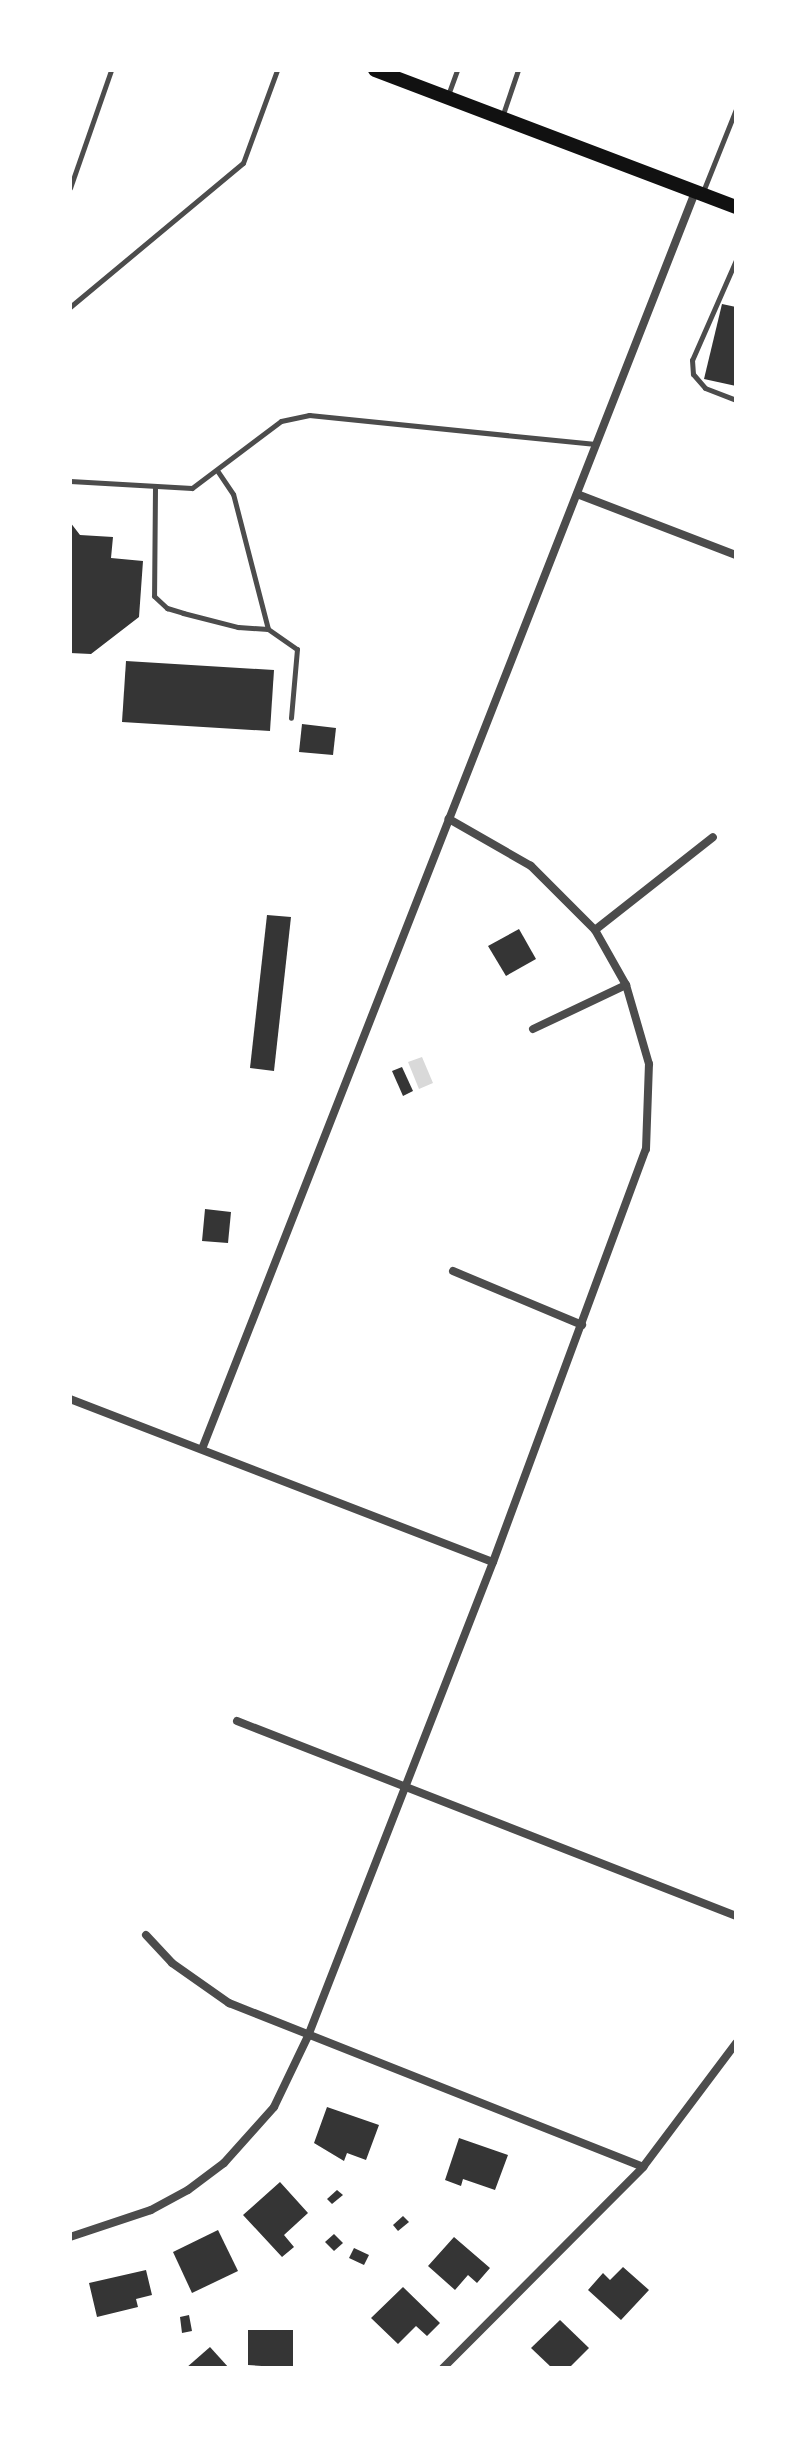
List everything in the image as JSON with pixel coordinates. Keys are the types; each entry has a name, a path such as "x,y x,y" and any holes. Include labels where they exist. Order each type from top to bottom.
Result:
{"main road":[{"path":"375,70 736,207"}],"street":[{"path":"202,1449 698,193"},
{"path":"577,494 736,555"},
{"path":"70,2237 151,2210 224,2163 274,2107 308,2036 493,1562 646,1149 649,1064 626,985 595,930 531,866 449,819"},
{"path":"595,930 713,837"},
{"path":"533,1029 626,985"},
{"path":"453,1271 582,1325"},
{"path":"70,1399 493,1562"},
{"path":"237,1721 736,1916"},
{"path":"146,1935 172,1963 229,2003 643,2167"},
{"path":"443,2368 643,2167 736,2043"}],"lane":[{"path":"70,188 111,70"},
{"path":"70,307 243,163 277,70"},
{"path":"447,97 457,70"},
{"path":"502,118 518,70"},
{"path":"698,193 736,109"},
{"path":"736,260 692,360 693,374 705,388 736,400"},
{"path":"70,481 192,488 218,472 281,421 309,415 597,444"},
{"path":"218,472 233,494 268,629"},
{"path":"155,488 154,596 167,608 238,627 268,629 297,649 291,718"}],"shaded area":[{"path":"422,1057 433,1083 419,1089 408,1062"}],"building":[{"path":"722,304 736,307 736,386 704,379"},
{"path":"70,522 80,535 113,537 111,558 143,561 139,617 91,654 70,653"},
{"path":"126,661 274,670 270,731 122,722"},
{"path":"302,724 336,728 333,755 299,752"},
{"path":"267,915 291,917 274,1071 250,1068"},
{"path":"519,929 536,959 506,976 488,946"},
{"path":"402,1067 413,1091 403,1096 392,1071"},
{"path":"205,1209 231,1212 228,1243 202,1241"},
{"path":"327,2107 379,2125 366,2160 347,2153 344,2161 314,2143"},
{"path":"459,2138 508,2155 495,2190 463,2179 461,2186 445,2180"},
{"path":"280,2182 308,2213 284,2235 294,2247 282,2257 243,2215"},
{"path":"337,2190 343,2195 332,2204 327,2199"},
{"path":"403,2216 409,2222 398,2231 393,2225"},
{"path":"218,2230 238,2271 192,2293 173,2252"},
{"path":"334,2234 343,2243 334,2251 325,2242"},
{"path":"454,2237 490,2268 477,2283 468,2275 455,2290 428,2266"},
{"path":"354,2248 369,2255 364,2265 349,2258"},
{"path":"623,2267 649,2290 621,2320 588,2290 603,2273 610,2280"},
{"path":"146,2270 152,2295 136,2299 138,2307 97,2317 89,2283"},
{"path":"403,2287 440,2323 427,2336 416,2326 398,2344 371,2318"},
{"path":"189,2315 192,2331 182,2333 180,2317"},
{"path":"560,2320 589,2348 569,2368 552,2368 531,2348"},
{"path":"248,2330 293,2330 293,2368 248,2365"},
{"path":"210,2347 229,2368 186,2368"}]}
